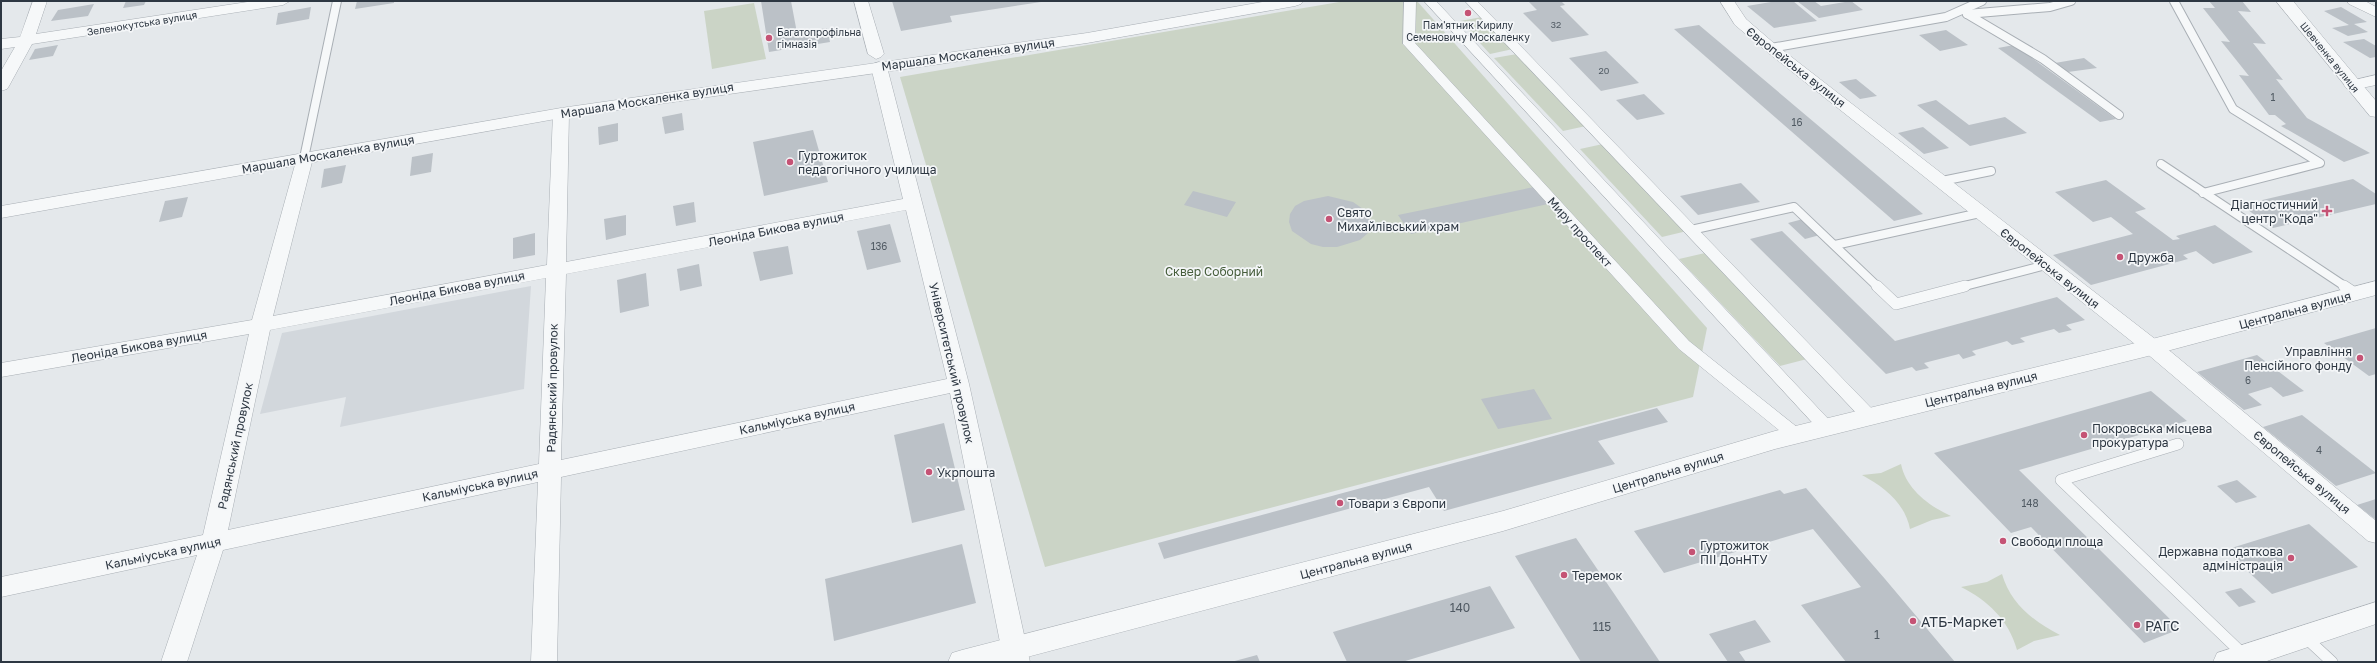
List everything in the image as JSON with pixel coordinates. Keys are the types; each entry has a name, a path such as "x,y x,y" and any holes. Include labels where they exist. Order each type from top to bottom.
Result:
{"street":[{"path":"1,86 26,40 40,1"},
{"name":"Зеленокутська вулиця","path":"1,44 283,1"},
{"name":"Університетський провулок","path":"861,1 878,60 959,384 1015,655"},
{"name":"Маршала Москаленка вулиця","path":"1,212 561,113 878,60 1087,38 1295,1"},
{"name":"Миру проспект","path":"1410,1 1409,44 1684,345 1796,435"},
{"path":"1430,1 1827,428"},
{"path":"1471,1 1869,416"},
{"name":"Європейська вулиця","path":"1727,1 1740,22 1771,48 2152,347 2376,534"},
{"name":"Шевченка вулиця","path":"2284,1 2352,85 2376,112"},
{"path":"2354,1 2376,13"},
{"path":"2352,85 2376,80"},
{"name":"Радянський провулок","path":"544,662 551,470 554,270 561,113"},
{"name":"Радянський провулок","path":"174,662 213,543 261,325 304,158"},
{"name":"Леоніда Бикова вулиця","path":"1,370 261,325 913,203"},
{"name":"Центральна вулиця","path":"962,662 1015,655 1503,522 1796,435 2152,347 2366,291"},
{"name":"Кальміуська вулиця","path":"1,587 959,384"},
{"path":"2236,659 2376,613"}],"lane":[{"path":"304,158 337,1"},
{"path":"1946,17 1982,1"},
{"path":"1771,48 1946,17 2050,7 2071,1"},
{"path":"2173,1 2233,109 2320,163 2203,193"},
{"path":"1967,14 2043,59 2119,115"},
{"path":"2161,164 2203,193 2366,291"},
{"path":"1942,181 1991,171"},
{"path":"1691,230 1794,207 1896,304 2046,265"},
{"path":"1835,245 1980,213"},
{"path":"2178,444 2061,480 2236,659"},
{"path":"2304,636 2332,662"}],"shaded area":[{"path":"531,286 524,389 340,427 346,397 260,414 282,333"}],"green space":[{"name":"Сквер Соборний","path":"1345,1 1417,1 1707,328 1693,397 1045,567 900,77"},
{"path":"754,3 766,59 712,69 704,11"},
{"path":"1482,17 1513,49 1490,54 1460,21"},
{"path":"1517,54 1586,126 1563,131 1494,58"},
{"path":"1603,144 1687,231 1662,237 1580,149"},
{"path":"1705,253 1807,359 1780,366 1679,259"},
{"path":"1901,464 1913,489 1927,502 1951,516 1932,520 1910,529 1903,511 1892,497 1878,485 1862,475 1881,473"},
{"path":"2002,574 2017,603 2032,618 2060,635 2034,641 2017,650 2009,629 1996,612 1980,598 1961,587 1987,582"}],"building":[{"path":"126,1 146,1 144,5 123,8"},
{"path":"357,1 394,1 394,3 355,9"},
{"path":"761,1 791,1 797,33 827,28 830,42 769,52"},
{"path":"892,1 1041,2 950,16 952,22 901,31"},
{"path":"1528,1 1561,1 1565,5 1560,6 1589,35 1552,42 1523,13 1537,10"},
{"path":"1777,1 1793,1 1817,21 1774,28 1747,6"},
{"path":"1797,1 1814,1 1821,6 1851,1 1863,10 1819,18"},
{"path":"2209,1 2242,1 2251,12 2238,11 2266,44 2253,43 2283,80 2276,79 2307,118 2370,153 2344,162 2281,126 2286,124 2275,115 2269,115 2239,75 2249,76 2221,41 2230,42 2203,8 2215,8"},
{"path":"94,4 88,16 51,21 58,10"},
{"path":"311,7 309,19 276,25 278,13"},
{"path":"2341,7 2367,22 2354,24 2368,32 2348,36 2332,28 2349,25 2324,11"},
{"path":"1699,25 1923,214 1894,221 1674,29"},
{"path":"1946,30 1968,45 1940,51 1919,35"},
{"path":"2364,39 2376,46 2376,57 2370,58 2343,42"},
{"path":"58,45 53,56 29,60 35,49"},
{"path":"2014,45 2116,119 2100,122 1998,48"},
{"path":"1606,51 1639,83 1601,91 1569,58"},
{"path":"2084,58 2097,68 2068,72 2055,63"},
{"path":"1856,79 1877,96 1860,99 1839,82"},
{"path":"1644,94 1665,114 1637,120 1616,100"},
{"path":"1936,100 1969,125 2005,117 2027,133 1970,146 1917,105"},
{"path":"682,113 684,130 665,134 662,117"},
{"path":"618,123 618,141 599,145 598,127"},
{"path":"1923,127 1949,148 1924,154 1898,133"},
{"name":"Гуртожиток педагогічного училища","path":"813,130 828,182 764,196 753,142"},
{"path":"433,153 431,172 410,176 412,157"},
{"path":"346,165 342,183 321,188 324,169"},
{"path":"2353,179 2376,194 2376,204 2273,228 2241,205"},
{"name":"Дружба","path":"2106,180 2146,209 2135,212 2173,240 2180,239 2176,236 2215,225 2253,252 2213,264 2196,251 2183,255 2188,259 2091,285 2053,255 2133,234 2111,217 2093,222 2055,192"},
{"path":"1741,183 1760,202 1698,215 1680,196"},
{"path":"1534,187 1548,204 1411,234 1398,215"},
{"path":"1193,191 1236,202 1227,217 1184,205"},
{"name":"Свято Михайлівський храм","path":"1328,196 1353,202 1363,209 1369,216 1370,225 1368,233 1360,240 1337,247 1323,247 1311,244 1292,231 1289,222 1290,214 1295,206 1304,201"},
{"path":"188,197 182,217 159,222 165,201"},
{"path":"694,202 696,222 676,226 673,206"},
{"path":"626,215 626,235 606,240 604,219"},
{"path":"1803,219 1820,235 1805,239 1788,223"},
{"path":"890,224 901,262 867,270 857,231"},
{"path":"1782,231 1895,341 2057,297 2085,320 2066,325 2072,330 2059,333 2054,329 2020,338 2025,342 2012,345 2007,341 1972,351 1976,355 1963,359 1959,354 1924,363 1929,368 1916,371 1912,367 1886,374 1750,239"},
{"path":"535,233 535,255 513,259 513,238"},
{"path":"788,246 793,274 760,281 753,252"},
{"path":"699,264 702,286 680,291 677,269"},
{"path":"646,273 649,306 620,313 617,280"},
{"name":"Управління Пенсійного фонду","path":"2376,328 2376,374 2369,376 2324,343"},
{"path":"2257,355 2304,391 2283,397 2271,387 2248,394 2262,405 2244,410 2197,372"},
{"path":"1534,389 1552,419 1498,429 1481,399"},
{"path":"2151,391 2187,421 2019,470 2180,629 2144,643 2031,527 2011,533 1934,453"},
{"path":"1657,408 1668,422 1598,441 1615,464 1444,511 1429,487 1164,559 1158,543"},
{"path":"2302,415 2376,473 2336,486 2263,427"},
{"name":"Укрпошта","path":"944,423 965,510 912,523 894,435"},
{"path":"2237,480 2257,497 2236,503 2217,486"},
{"path":"1806,488 1955,662 1846,662 1801,605 1861,587 1813,529 1664,573 1634,531 1780,490 1784,494"},
{"path":"2376,499 2376,520 2357,505"},
{"name":"Державна податкова адміністрація","path":"2309,524 2358,567 2272,594 2225,550"},
{"path":"1576,538 1660,662 1581,662 1515,556"},
{"path":"962,544 976,603 834,641 825,579"},
{"path":"1490,586 1515,628 1402,662 1347,662 1333,632"},
{"path":"2241,588 2256,602 2239,607 2225,592"},
{"path":"1755,620 1771,642 1739,652 1746,662 1728,662 1709,634"},
{"path":"1257,655 1260,662 1231,662"}],"place":[{"name":"Пам'ятник Кирилу Семеновичу Москаленку","path":"1468,13"},
{"name":"Багатопрофільна гімназія","path":"769,38"},
{"name":"Гуртожиток педагогічного училища","path":"790,162"},
{"name":"Діагностичний центр \"Кода\"","path":"2327,211"},
{"name":"Свято Михайлівський храм","path":"1329,219"},
{"name":"Дружба","path":"2120,257"},
{"name":"Управління Пенсійного фонду","path":"2360,358"},
{"name":"Покровська місцева прокуратура","path":"2084,435"},
{"name":"Укрпошта","path":"929,472"},
{"name":"Товари з Європи","path":"1340,503"},
{"name":"Свободи площа","path":"2003,541"},
{"name":"Гуртожиток ПІІ ДонНТУ","path":"1692,552"},
{"name":"Державна податкова адміністрація","path":"2291,558"},
{"name":"Теремок","path":"1564,575"},
{"name":"АТБ-Маркет","path":"1913,621"},
{"name":"РАГС","path":"2137,625"}]}
